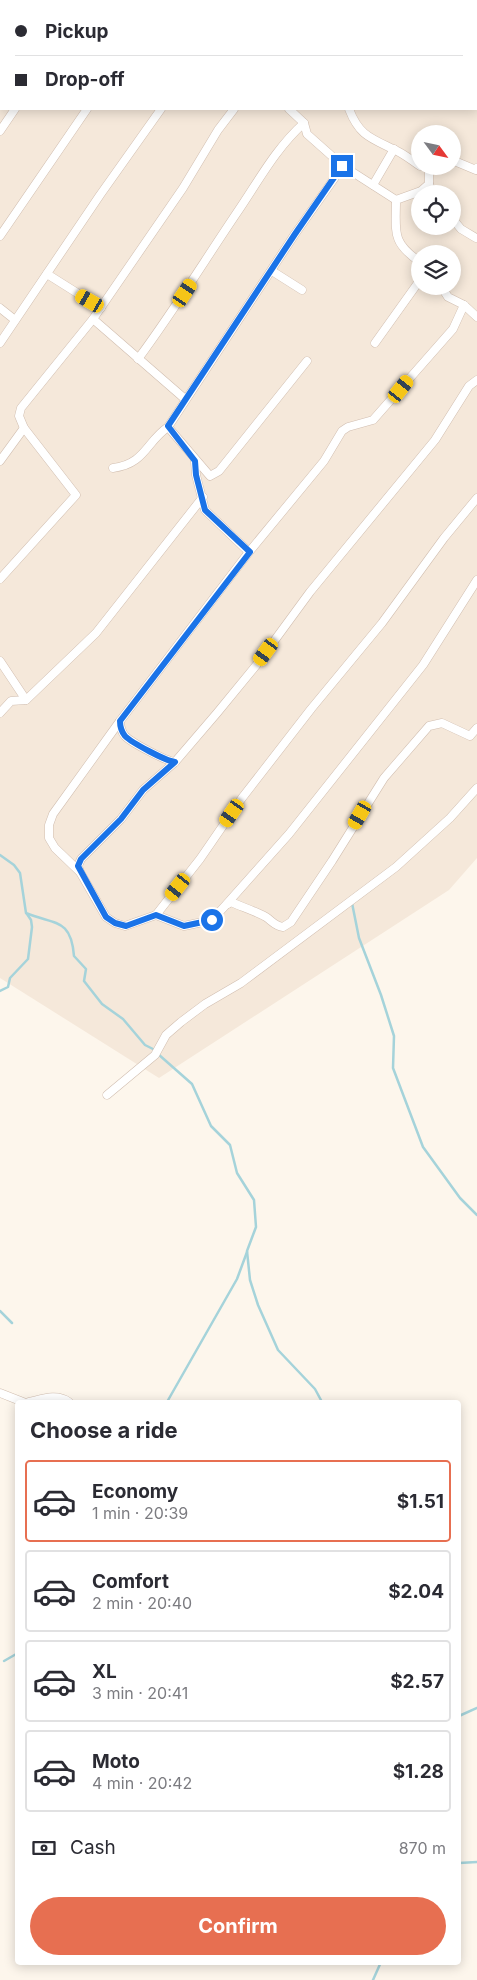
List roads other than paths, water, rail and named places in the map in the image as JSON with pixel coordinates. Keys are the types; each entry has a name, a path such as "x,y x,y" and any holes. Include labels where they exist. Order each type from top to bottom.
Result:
{"street":[{"path":"0,131 14,110"},
{"path":"0,236 86,110"},
{"path":"0,343 160,110"},
{"path":"0,580 76,495 24,428 19,416 21,408 101,308 183,188 218,130 233,110"},
{"path":"290,110 304,123 307,134 342,166 396,200"},
{"path":"349,110 357,128 375,142 394,149 411,160"},
{"path":"138,359 185,293 275,154 304,123"},
{"path":"373,185 394,149"},
{"path":"461,164 476,170 477,168"},
{"path":"114,468 137,461 168,426 342,166"},
{"path":"396,200 421,191 429,184 430,175"},
{"path":"396,200 396,238 411,256"},
{"path":"461,228 476,238"},
{"path":"272,270 302,290"},
{"path":"47,274 101,308"},
{"path":"375,343 411,293"},
{"path":"447,295 464,305 477,317"},
{"path":"80,872 55,848 49,838 49,825 53,814 120,721 250,552 324,461 342,432 348,426 373,420 453,329 464,305"},
{"path":"0,308 15,320"},
{"path":"93,319 185,399"},
{"path":"168,426 195,461 210,476 219,471 307,361"},
{"path":"477,380 469,386 435,440 310,592 258,664 175,762 143,790 121,819 81,859 78,866 80,872 106,917 115,923 126,926 156,915 259,776 382,623 415,576 477,498"},
{"path":"0,461 24,428"},
{"path":"195,461 196,475 205,510 250,552"},
{"path":"0,713 11,701 26,700 96,633 202,497"},
{"path":"156,915 184,926 204,920 212,920 228,904 289,834 423,665 477,580"},
{"path":"0,661 26,700"},
{"path":"120,721 120,728 129,739 165,760 175,762"},
{"path":"228,904 231,902 266,917 276,926 284,927 299,910 332,861 384,778 429,726 442,723 470,736 477,728"},
{"path":"107,1095 155,1055 166,1035 180,1022 204,1004 241,983 396,867 450,818 477,788"},
{"path":"0,1393 18,1400"},
{"path":"39,1400 55,1397 66,1400"}],"waterway":[{"path":"0,855 14,865 20,873 26,913 53,922 65,929 69,935 74,956 86,969 84,981 102,1004 123,1019 145,1045 155,1050"},
{"path":"352,903 359,938 381,995 394,1036 393,1068 423,1147 460,1198 477,1215"},
{"path":"0,991 8,987 10,978 28,959 32,927 31,920 27,914"},
{"path":"158,1054 192,1084 211,1126 230,1145 237,1173 254,1200 256,1227 247,1251 250,1280 258,1305 278,1350 315,1389 321,1400"},
{"path":"168,1400 237,1279 247,1252"},
{"path":"0,1311 12,1323"},
{"path":"4,1661 15,1655"},
{"path":"461,1715 477,1708"},
{"path":"461,1863 477,1862"},
{"path":"373,1980 380,1965"}]}
